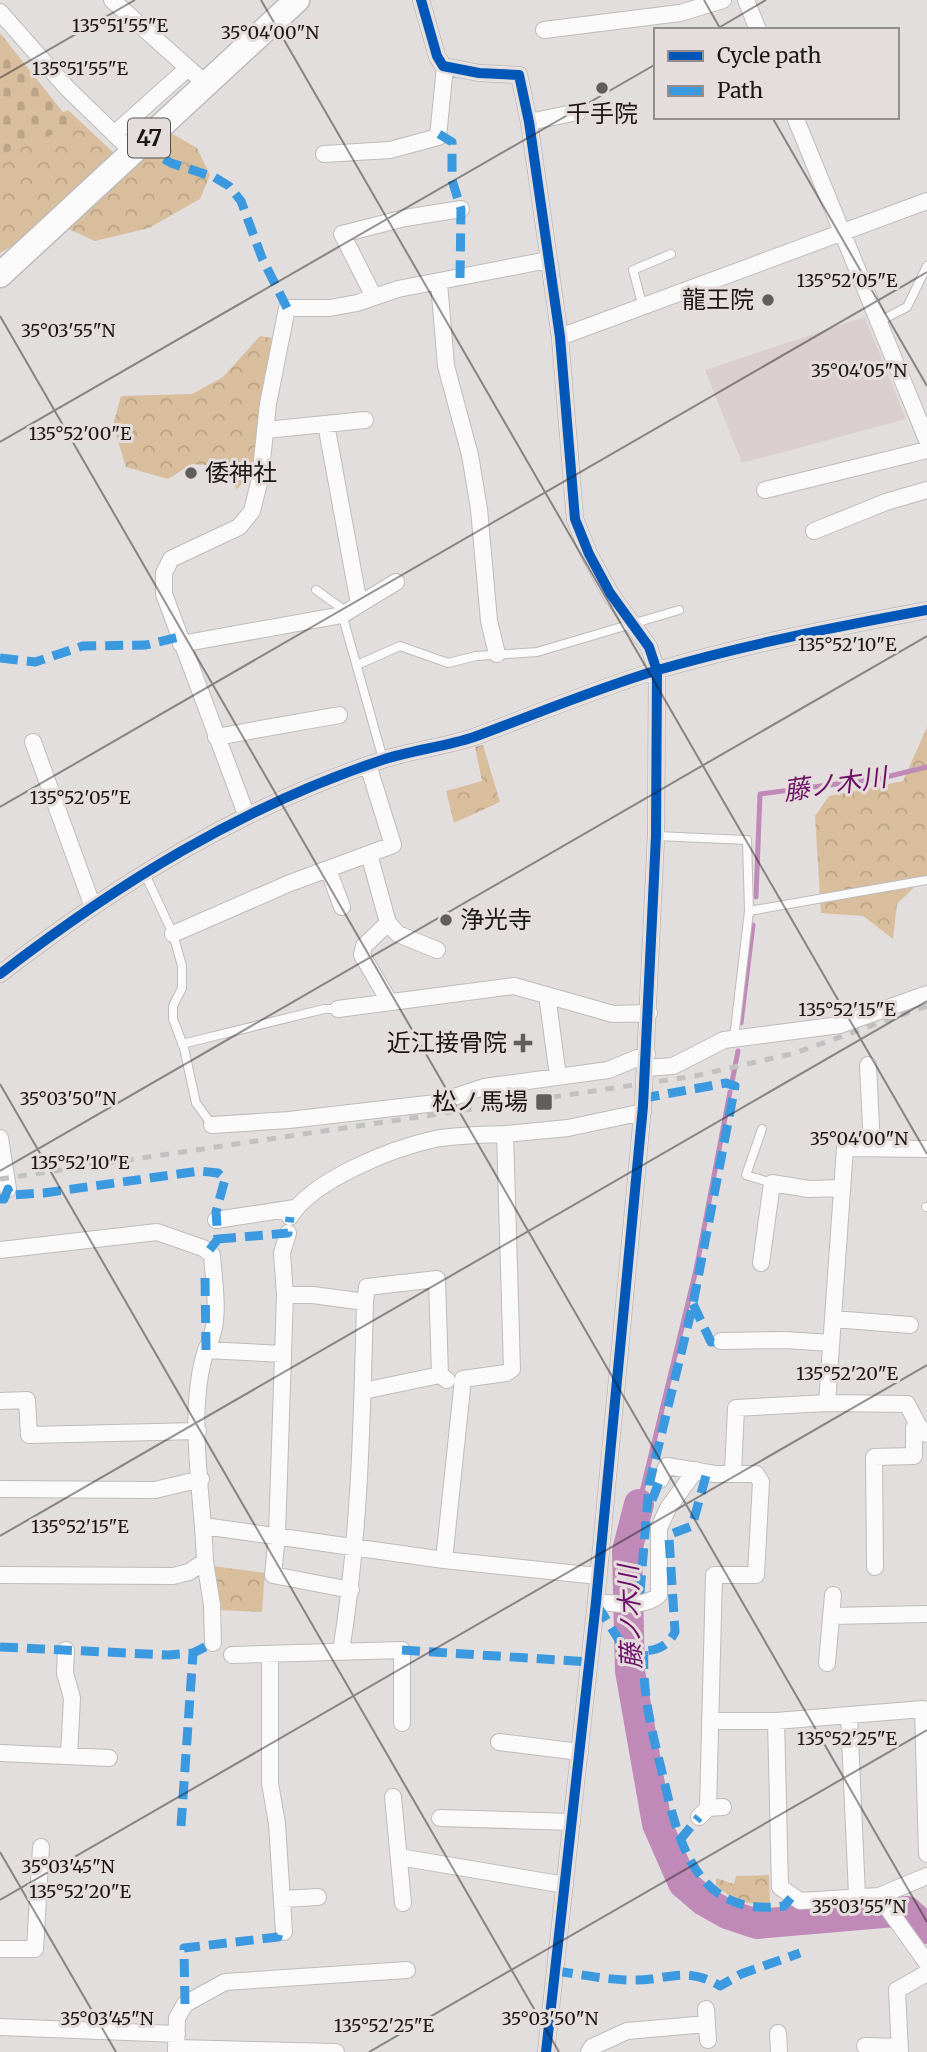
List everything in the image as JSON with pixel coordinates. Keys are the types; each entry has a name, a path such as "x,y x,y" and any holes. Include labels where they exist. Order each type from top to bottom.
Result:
{"main road":[{"name":"47","path":"0,275 133,152 197,76 298,0"}],"street":[{"path":"112,0 197,76 114,134"},
{"path":"421,0 437,56 445,66 479,73 519,75 529,122 559,337 575,519 589,554 610,593 649,647 657,671 656,836 643,1112 596,1602 546,2052"},
{"path":"544,30 680,13 723,0"},
{"path":"746,0 757,28"},
{"path":"0,12 67,88 133,152"},
{"path":"324,154 390,150 438,137 445,66"},
{"path":"529,122 578,112"},
{"path":"796,119 927,440"},
{"path":"559,337 845,234 927,201"},
{"path":"374,298 342,234 405,218 461,209"},
{"path":"246,814 181,644 164,594 164,573 171,559 239,527 252,511 260,479 265,430 287,308 330,308 374,298 398,289 548,260"},
{"path":"439,283 446,366 470,455 479,509 489,621 497,654"},
{"path":"265,430 365,420"},
{"path":"326,424 359,604"},
{"path":"765,490 927,450"},
{"path":"814,531 886,502 927,490"},
{"path":"181,644 342,615 396,582"},
{"path":"0,974 143,871 246,814 376,762 471,738 562,702 657,671 779,638 927,610"},
{"path":"216,737 339,715"},
{"path":"33,742 93,907"},
{"path":"173,934 328,869 393,845 376,762"},
{"path":"369,854 388,923 398,934 437,950"},
{"path":"328,869 342,907"},
{"path":"388,923 364,946 362,955 389,1001"},
{"path":"338,1009 514,986 613,1014 649,1013"},
{"path":"212,1125 380,1111 436,1103 484,1087 608,1070 646,1061 673,1066 734,1038 840,1025 927,994"},
{"path":"547,995 558,1076"},
{"path":"868,1065 872,1147"},
{"path":"351,1590 272,1575 277,1535 285,1296 282,1253 291,1220 335,1178 398,1151 435,1139 568,1128 643,1112"},
{"path":"362,1391 440,1375 447,1380 506,1373 512,1369 505,1134"},
{"path":"0,1138 8,1189"},
{"path":"827,1403 845,1148 927,1149"},
{"path":"761,1263 772,1183 809,1189 842,1188"},
{"path":"216,1220 291,1220"},
{"path":"0,1250 157,1232 203,1248 212,1255 216,1317 212,1339 199,1372 198,1431 205,1561 212,1605 213,1643"},
{"path":"341,1651 356,1546 367,1287 437,1279 440,1375"},
{"path":"285,1296 313,1295 365,1302"},
{"path":"833,1319 911,1325"},
{"path":"721,1341 785,1340 831,1343"},
{"path":"206,1350 283,1354"},
{"path":"444,1560 463,1378"},
{"path":"0,1401 27,1400 29,1435 198,1431"},
{"path":"733,1472 736,1408 827,1403 907,1404 922,1429"},
{"path":"875,1567 874,1457 914,1456 914,1428 922,1429"},
{"path":"660,1480 667,1466 715,1474 756,1474 761,1482 756,1575 714,1575 710,1811"},
{"path":"596,1602 640,1603 653,1601 659,1595 659,1528 668,1508 696,1470"},
{"path":"0,1489 155,1490 201,1479"},
{"path":"204,1526 444,1560 598,1576"},
{"path":"0,1575 173,1576 189,1573 205,1561"},
{"path":"827,1663 833,1595"},
{"path":"831,1616 927,1614"},
{"path":"66,1650 65,1673 72,1698 69,1756"},
{"path":"232,1655 402,1650 402,1723"},
{"path":"270,1655 270,1783 277,1824 284,1932"},
{"path":"710,1721 776,1721 925,1708 927,1854"},
{"path":"849,1715 857,1895"},
{"path":"776,1721 780,1888 800,1901 857,1895 881,1899 927,1876"},
{"path":"499,1742 580,1752"},
{"path":"0,1753 109,1758"},
{"path":"393,1797 403,1903"},
{"path":"440,1818 572,1822"},
{"path":"0,1949 35,1950 41,1847"},
{"path":"399,1857 565,1885"},
{"path":"283,1899 318,1896"},
{"path":"881,1899 927,1964"},
{"path":"176,2045 177,2018 185,2004 225,1982 407,1970"},
{"path":"865,2046 899,2049 897,1990 927,1973"},
{"path":"589,2052 592,2047 627,2031 707,2025"},
{"path":"0,2027 176,2045 336,2052"},
{"path":"778,2032 779,2052"}],"lane":[{"path":"643,307 633,270 671,254"},
{"path":"880,321 907,307 927,266"},
{"path":"316,590 340,607 357,665 376,762"},
{"path":"357,665 400,646 448,663 497,654 537,652 679,610"},
{"path":"656,836 747,840 749,911 734,1038"},
{"path":"143,871 173,934 183,978 173,1006 173,1019 196,1103 212,1125"},
{"path":"749,911 927,880"},
{"path":"182,1044 324,1009 338,1009"},
{"path":"762,1129 746,1175 772,1183"},
{"path":"213,1643 232,1651 232,1655"}],"shaded area":[{"path":"865,317 906,419 742,463 705,370"}],"green space":[{"path":"0,33 74,126 0,155"},
{"path":"68,110 114,153 40,230 0,253 0,142"},
{"path":"171,133 197,148 210,175 200,199 149,228 95,241 66,228"},
{"path":"260,336 272,338 252,473 237,489 218,466 192,464 168,479 126,467 113,425 121,396 192,394 223,377"},
{"path":"927,727 927,875 897,904 893,939 863,916 821,913 815,816 829,796 903,781"},
{"path":"483,745 500,802 454,823 446,791 482,781 475,747"},
{"path":"213,1566 265,1573 262,1612 220,1610"},
{"path":"769,1875 770,1904 741,1901 716,1885 716,1878 734,1884 736,1876"}],"waterway":[{"name":"藤ノ木川","path":"756,897 760,794 882,778 927,767"},
{"name":"藤ノ木川","path":"741,1023 753,925"},
{"name":"藤ノ木川","path":"732,1082 738,1051"},
{"name":"藤ノ木川","path":"639,1504 696,1270 730,1092"},
{"name":"藤ノ木川","path":"639,1504 627,1551 630,1671 657,1824 683,1883 704,1901 727,1914 757,1924 907,1911 927,1929"}],"railway":[{"path":"0,1179 695,1076 795,1053 927,1006"}],"marked path":[{"path":"439,134 452,142 452,180 461,209 460,278"},
{"path":"141,145 171,163 214,177 229,186 241,201 262,258 287,308"},
{"path":"0,658 35,662 83,646 146,645 179,637"},
{"path":"640,1593 649,1485 693,1304 735,1086 726,1083 644,1098"},
{"path":"0,1199 4,1199 8,1189 10,1195 44,1193 200,1171 218,1173 225,1179 216,1212 218,1239 208,1252"},
{"path":"218,1239 288,1233 290,1217"},
{"path":"205,1278 206,1350"},
{"path":"693,1304 711,1342 721,1341"},
{"path":"597,1605 619,1640 621,1652 652,1650 670,1639 675,1632 669,1538 671,1534 692,1526 707,1472"},
{"path":"652,1500 660,1480"},
{"path":"0,1647 169,1655 193,1653 213,1643"},
{"path":"402,1650 590,1662"},
{"path":"644,1651 646,1695 654,1739 674,1820 694,1867 709,1886 729,1899 753,1907 784,1906 791,1898"},
{"path":"181,1826 193,1653"},
{"path":"679,1841 699,1817"},
{"path":"185,2004 184,1948 278,1937 279,1932 284,1932"},
{"path":"555,1971 622,1980 686,1975 697,1976 720,1986 741,1974 800,1953"}],"cycle path":[{"path":"421,0 437,56 443,66 479,73 519,75 529,122 560,337 575,519 589,554 610,593 649,647 657,671 656,836 643,1106 596,1602 546,2052"},
{"path":"0,974 89,909 182,851 279,801 330,779 382,760 474,737 588,693 658,670 758,644 927,610"}],"place":[{"name":"千手院","path":"602,88"},
{"name":"龍王院","path":"768,300"},
{"name":"倭神社","path":"191,473"},
{"name":"浄光寺","path":"446,920"},
{"name":"近江接骨院","path":"523,1043"},
{"name":"松ノ馬場","path":"544,1102"}]}
